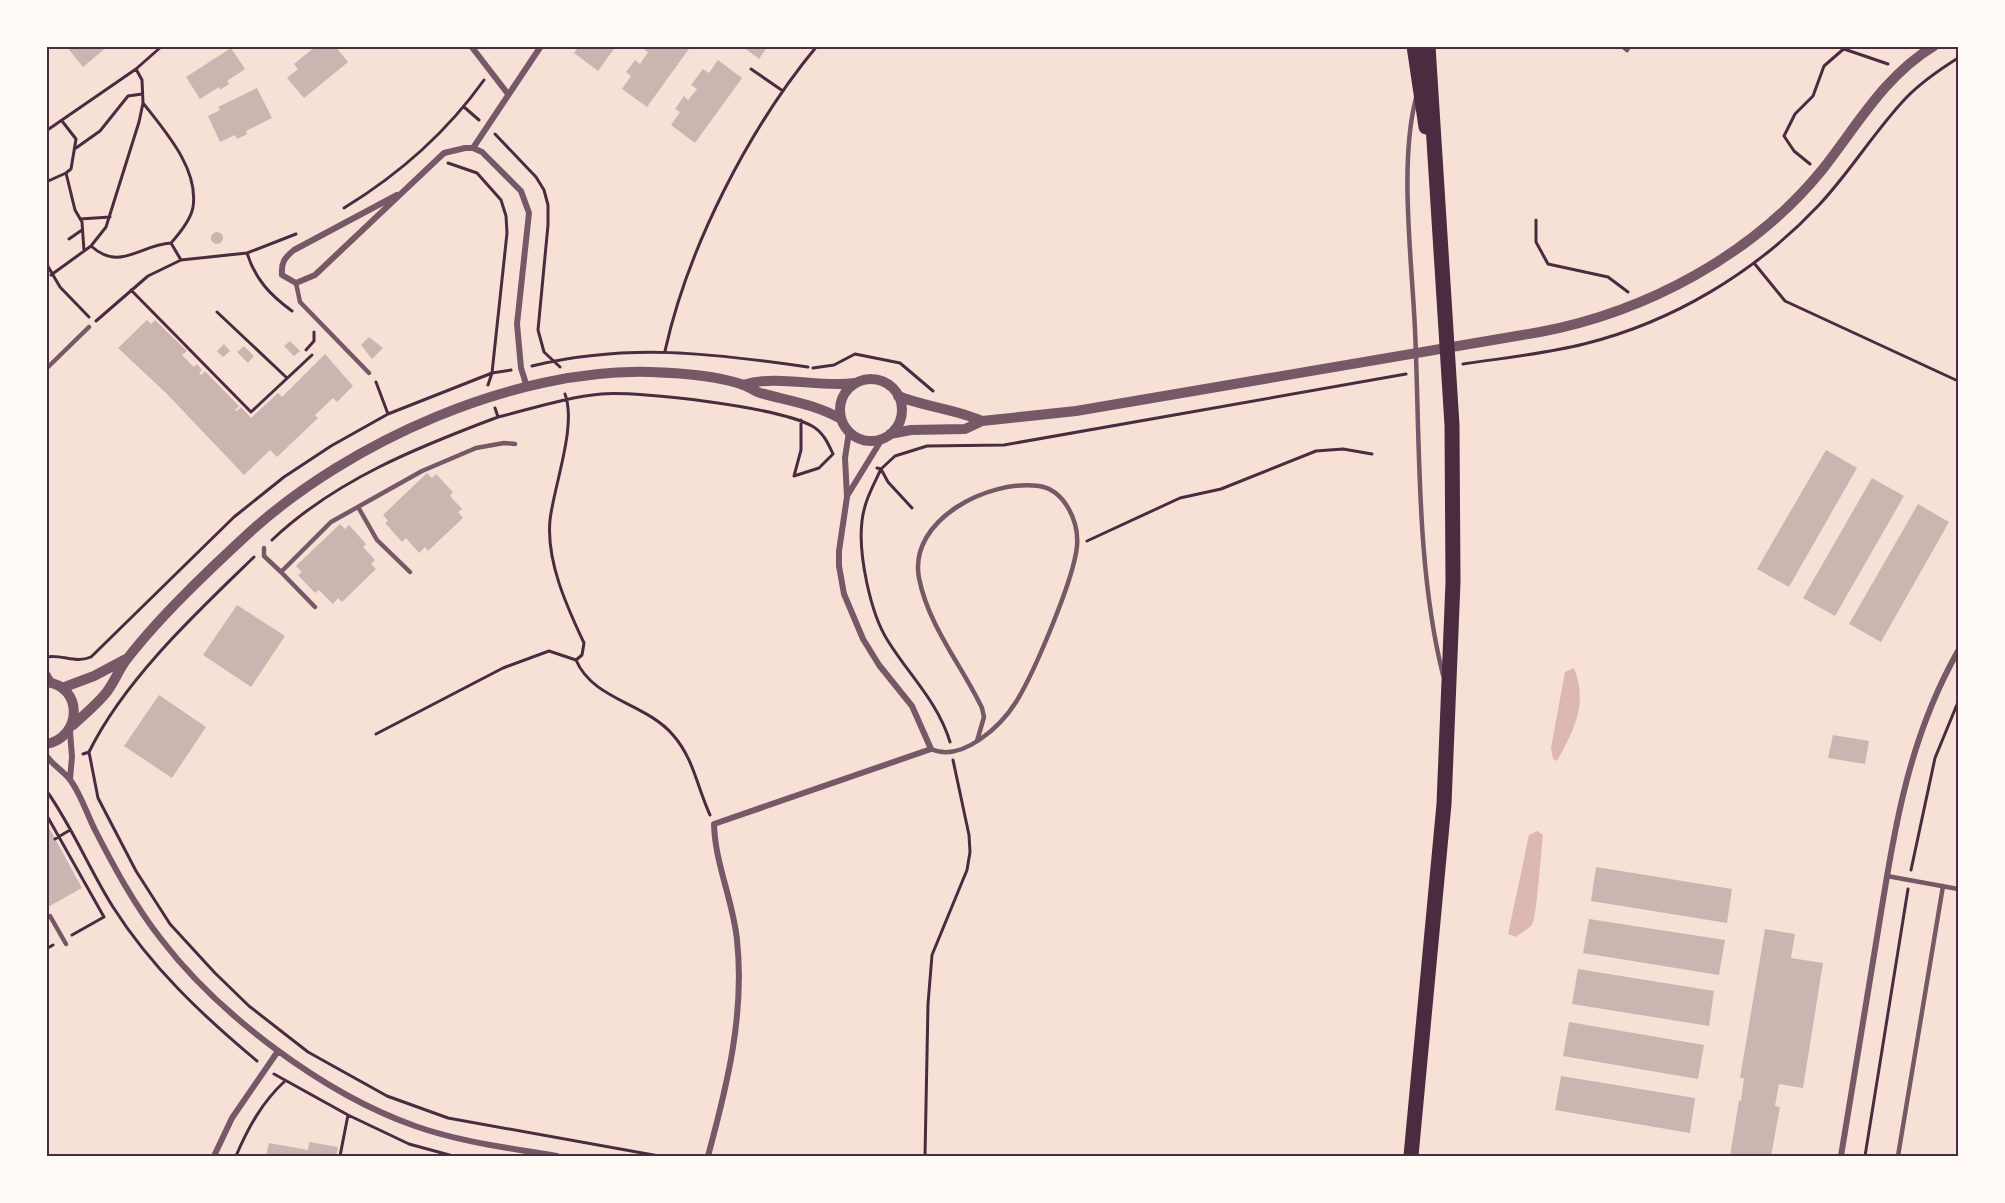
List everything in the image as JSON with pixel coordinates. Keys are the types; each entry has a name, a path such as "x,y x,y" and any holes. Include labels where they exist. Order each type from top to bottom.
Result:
{"highway":[{"path":"1414,46 1439,213"},
{"path":"1411,1156 1443,816 1449,701 1453,479 1428,46"}],"street":[{"path":"471,46 508,94"},
{"path":"473,148 541,46"},
{"path":"46,744 57,742 107,692 126,659 162,619 250,532 329,473 367,450 423,422 527,387 617,372 683,374 743,385 758,392 806,402 841,419 849,432 864,440 929,429 964,429 982,422 1043,416 1540,332 1593,319 1642,301 1696,274 1778,214 1820,171 1867,108 1904,69 1934,46"},
{"path":"397,195 285,257 281,267 282,275 296,283 321,270 397,195 444,153 473,148 482,152 521,191 529,213 517,324 521,368 527,387"},
{"path":"743,385 760,379 831,386 878,380 893,388 898,396 901,416 847,496"},
{"path":"841,419 842,398 856,383"},
{"path":"898,396 932,408 968,415 982,422"},
{"path":"708,1156 732,1054 740,978 737,938 714,850 714,824 931,749 912,706 879,665 863,639 844,594 839,566 841,528 847,496 845,458 849,432"},
{"path":"1841,1156 1887,876 1908,767 1936,693 1959,651"},
{"path":"54,684 94,676 126,659"},
{"path":"46,672 54,684 74,704 70,779"},
{"path":"46,755 53,766 70,779 129,892 161,939 234,1015 278,1051 369,1106 414,1126 465,1140 557,1156"},
{"path":"214,1156 232,1118 278,1051"}],"lane":[{"path":"1622,46 1627,50 1629,46"},
{"path":"1419,86 1411,118 1409,200 1423,508 1429,600 1437,650 1449,701"},
{"path":"296,283 300,302 369,373"},
{"path":"46,369 89,327"},
{"path":"281,572 332,522 422,471 476,448 504,443 515,444"},
{"path":"931,749 944,753 953,752 977,741 992,731 1016,702 1067,586 1077,546 1075,525 1069,509 1060,498 1041,486 1002,490 961,502 937,522 925,537 919,558 919,576 937,626 982,708 984,717 977,741"},
{"path":"358,507 377,540 410,572"},
{"path":"264,548 264,556 315,607"},
{"path":"1887,876 1959,889"},
{"path":"1898,1156 1943,886"},
{"path":"46,918 50,916 66,944"}],"path":[{"path":"46,131 136,69 162,46"},
{"path":"665,352 673,316 719,204 744,152 783,91 817,46"},
{"path":"1820,171 1794,151 1784,136 1795,114 1813,96 1824,66 1845,48 1904,69"},
{"path":"51,275 91,246 106,227 143,103 142,80 136,69"},
{"path":"752,69 783,91"},
{"path":"340,211 369,192 428,144 464,107 490,71"},
{"path":"76,148 100,131 128,96 143,94"},
{"path":"91,246 101,255 113,258 124,257 156,244 171,243 182,230 193,208 190,179 182,158 143,103"},
{"path":"48,182 71,169 76,148 76,139 62,120"},
{"path":"66,173 75,210 80,219 84,251"},
{"path":"80,219 110,217"},
{"path":"1536,220 1536,242 1548,264 1608,277 1642,301"},
{"path":"69,239 82,230"},
{"path":"89,327 148,276 181,260 247,252 298,233"},
{"path":"171,243 181,260"},
{"path":"247,252 254,274 274,298 296,314"},
{"path":"46,263 51,275 94,322"},
{"path":"1754,263 1785,301 1959,381"},
{"path":"131,290 251,412 312,355"},
{"path":"217,312 287,378"},
{"path":"306,350 315,336 308,325"},
{"path":"46,657 58,655 81,661 91,657 237,512 312,458 388,414 492,373 583,355 622,351 695,352 813,368 834,365 855,354 900,363 934,393 932,408"},
{"path":"809,384 813,368"},
{"path":"369,373 380,390 388,414"},
{"path":"568,400 567,437 550,521 557,573 584,643 582,655 576,660"},
{"path":"806,402 801,422 801,450 794,476 819,468 833,454"},
{"path":"72,757 89,752 118,705 150,665 204,606 264,548 309,510 379,467 429,443 498,417"},
{"path":"927,446 929,429"},
{"path":"1077,546 1180,498 1221,489 1316,452 1342,449 1372,454"},
{"path":"912,508 888,482 880,469 867,499 862,521 865,569 879,626 921,684 945,724 953,752 953,768 963,801 970,852 968,870 932,955 928,1004 925,1156"},
{"path":"376,734 503,668 549,651 576,660 582,674 598,688 657,720 674,736 693,764 714,824"},
{"path":"1865,1156 1920,821 1935,758 1959,702"},
{"path":"89,752 98,798 136,871 170,924 214,974 249,1006 308,1052 387,1096 427,1112 659,1156"},
{"path":"46,814 57,838 104,917 84,928"},
{"path":"57,838 70,830"},
{"path":"236,1156 247,1130 263,1104 285,1081"},
{"path":"339,1156 348,1115"}],"shaded area":[{"path":"1574,668 1580,693 1580,705 1574,727 1557,761 1553,759 1551,748 1565,672"},
{"path":"1537,831 1543,835 1534,920 1532,925 1516,937 1508,934 1529,835"}],"building":[{"path":"66,46 108,46 83,67"},
{"path":"316,46 335,46 348,62 304,98 287,78 298,69 294,64"},
{"path":"579,46 616,46 598,71 574,53"},
{"path":"645,46 691,46 647,107 622,89 631,76 626,72 635,60 640,64 648,52 643,49"},
{"path":"742,46 768,46 759,59"},
{"path":"231,48 245,69 227,81 229,84 220,90 219,87 200,99 186,77"},
{"path":"718,60 742,78 695,143 671,125 680,112 675,109 684,96 688,100 697,89 691,85 703,69 709,73"},
{"path":"257,88 272,118 246,131 247,134 237,139 235,135 220,142 208,116 220,110 218,107"},
{"path":"219,232 222,233 222,243 215,244 212,243 211,236 212,233"},
{"path":"147,320 151,324 155,320 187,351 182,355 194,367 197,364 202,370 199,373 201,375 205,371 239,406 235,410 241,407 251,418 278,393 282,397 325,354 353,386 337,402 333,398 315,415 318,418 277,457 270,450 244,475 166,393 118,348"},
{"path":"369,337 383,348 372,359 361,345"},
{"path":"290,341 300,351 294,356 284,346"},
{"path":"224,344 230,351 223,357 217,351"},
{"path":"244,346 254,356 248,363 237,352"},
{"path":"1826,450 1857,468 1789,587 1757,569"},
{"path":"427,473 432,478 436,474 453,492 450,496 462,509 458,512 463,518 428,551 425,547 419,553 406,538 402,542 385,523 388,521 383,515"},
{"path":"1872,478 1904,496 1835,616 1803,598"},
{"path":"1918,504 1949,522 1881,642 1849,624"},
{"path":"340,524 345,529 349,525 366,544 363,547 375,560 371,564 376,569 342,602 338,598 333,604 319,590 315,593 298,575 302,572 296,566"},
{"path":"237,605 285,636 251,687 203,655"},
{"path":"159,695 206,727 172,778 124,746"},
{"path":"1833,735 1869,741 1865,764 1828,758"},
{"path":"46,822 82,888 46,908"},
{"path":"1596,867 1732,889 1727,923 1591,901"},
{"path":"1589,919 1725,940 1719,975 1583,953"},
{"path":"1765,929 1795,934 1791,958 1823,963 1803,1088 1779,1084 1775,1106 1780,1107 1771,1156 1730,1156 1739,1100 1741,1101 1744,1078 1740,1078"},
{"path":"1578,969 1714,991 1709,1026 1572,1004"},
{"path":"1569,1022 1704,1045 1698,1079 1563,1056"},
{"path":"1561,1076 1695,1098 1690,1133 1555,1110"},
{"path":"309,1142 338,1147 336,1156 266,1156 269,1143 308,1150"}]}
